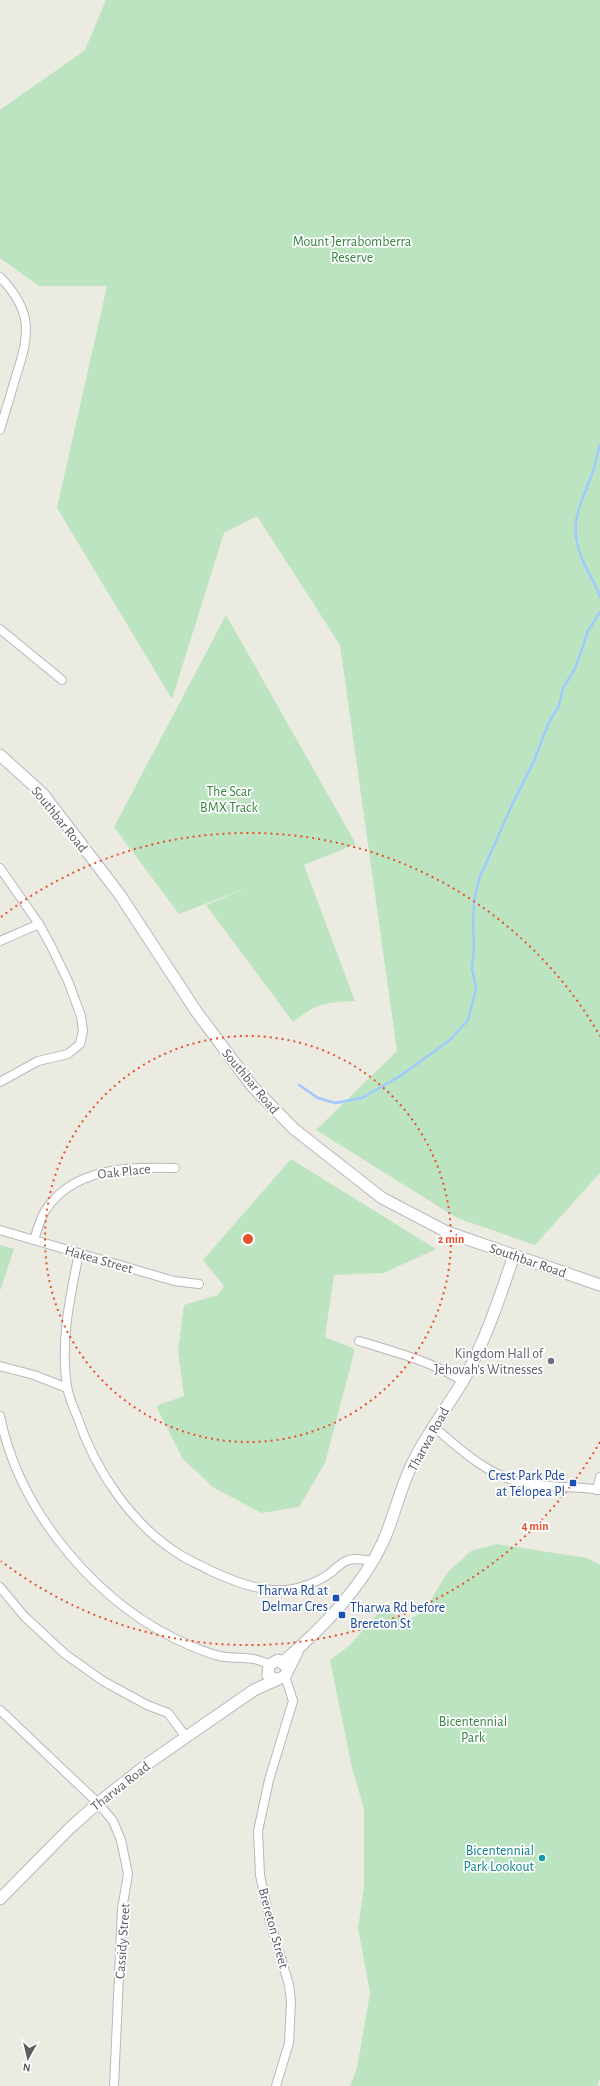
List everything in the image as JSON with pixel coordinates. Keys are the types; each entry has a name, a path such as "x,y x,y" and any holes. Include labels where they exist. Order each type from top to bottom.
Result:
{"street":[{"path":"0,277 20,303 25,319 27,340 0,430"},
{"path":"0,629 62,680"},
{"name":"Southbar Road","path":"0,755 43,794 120,895 196,1011 252,1086 294,1129 382,1198 447,1232 600,1285"},
{"path":"0,868 39,924 68,981 83,1023 82,1038 75,1050 68,1054 38,1061 0,1082"},
{"path":"0,942 39,924"},
{"name":"Oak Place","path":"34,1240 45,1211 62,1192 89,1175 134,1167 175,1168"},
{"name":"Hakea Street","path":"0,1230 174,1281 199,1284"},
{"path":"79,1253 65,1324 67,1388 82,1431 95,1460 114,1491 138,1519 161,1540 182,1556 246,1585 273,1590 309,1585 327,1575 346,1561 362,1559 373,1562"},
{"name":"Tharwa Road","path":"0,1899 70,1828 98,1803 278,1671 352,1591 373,1562 398,1506 411,1466 424,1442 463,1381 488,1326 514,1255"},
{"path":"359,1341 434,1365 463,1381"},
{"path":"0,1366 34,1374 67,1388"},
{"path":"0,1416 13,1458 27,1490 48,1525 68,1553 91,1578 137,1617 191,1646 219,1656 254,1657 278,1671"},
{"path":"434,1427 472,1458 496,1474 524,1484 599,1490 600,1477"},
{"path":"1,1590 24,1616 65,1654 103,1681 147,1705 168,1713 186,1737"},
{"name":"Brereton Street","path":"276,2086 289,2043 291,2001 289,1985 269,1918 260,1875 258,1831 269,1780 293,1701 278,1671"},
{"name":"Cassidy Street","path":"0,1710 98,1803 117,1828 121,1840 128,1874 122,1909 114,2086"}],"green space":[{"name":"Mount Jerrabomberra Reserve","path":"106,0 600,0 600,1173 535,1245 457,1218 316,1130 397,1051 340,645 257,516 224,533 172,699 57,508 107,286 39,286 0,258 0,110 85,50"},
{"name":"The Scar BMX Track","path":"226,615 356,844 304,865 355,1001 335,1002 321,1005 293,1022 206,905 249,887 179,914 114,827"},
{"path":"291,1159 436,1249 384,1273 334,1275 325,1337 355,1349 325,1463 299,1507 262,1513 214,1488 183,1459 156,1406 184,1396 178,1351 184,1305 218,1295 224,1286 203,1260"},
{"path":"0,1245 14,1249 0,1291"},
{"name":"Bicentennial Park","path":"497,1544 587,1558 600,1565 600,2079 597,2086 350,2086 357,2068 370,1993 358,1928 364,1887 364,1809 352,1768 330,1660 349,1646 383,1608 406,1621 424,1611 448,1572 471,1551"}],"waterway":[{"path":"600,445 593,471 580,505 576,523 577,544 585,566 600,597"},
{"path":"299,1085 318,1098 335,1103 362,1098 400,1076 450,1040 468,1020 476,989 472,968 474,948 473,922 474,902 479,879 512,805 534,761 549,722 559,706 563,688 575,669 588,631 600,612"}],"place":[{"name":"Kingdom Hall of Jehovah's Witnesses","path":"551,1361"},
{"name":"Crest Park Pde at Telopea Pl","path":"573,1483"},
{"name":"Tharwa Rd at Delmar Cres","path":"336,1598"},
{"name":"Tharwa Rd before Brereton St","path":"342,1615"},
{"name":"Bicentennial Park Lookout","path":"542,1858"}]}
